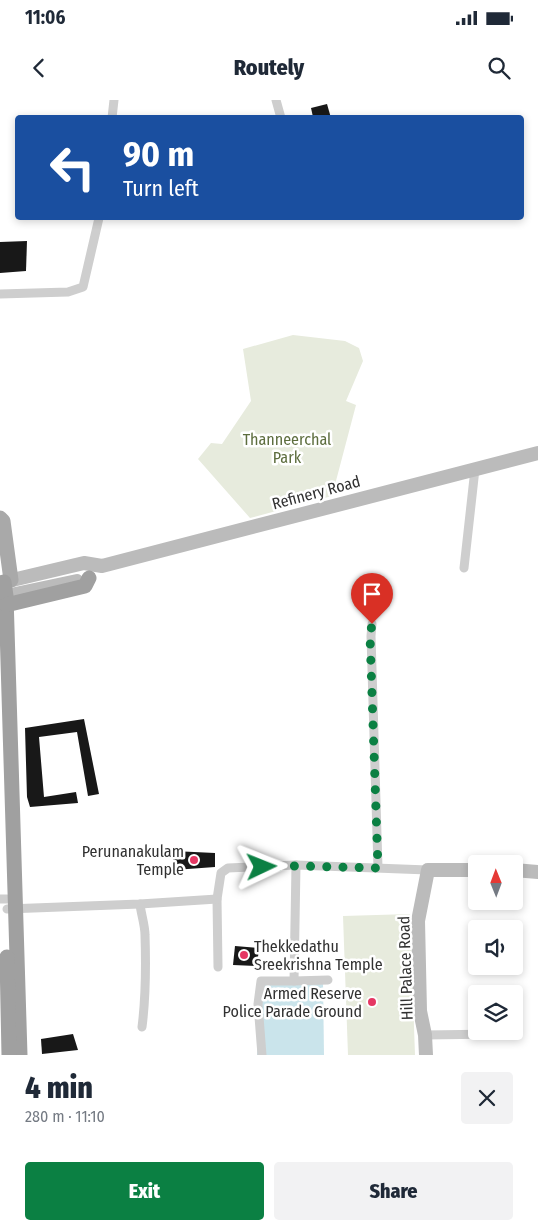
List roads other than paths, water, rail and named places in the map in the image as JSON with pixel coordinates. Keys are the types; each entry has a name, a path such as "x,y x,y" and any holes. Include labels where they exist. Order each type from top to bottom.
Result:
{"highway":[{"path":"9,1055 3,1008 8,904 4,590 85,586 89,578"},
{"path":"0,751 8,904 20,1055"}],"main road":[{"name":"Refinery Road","path":"4,590 84,563 102,566 538,453"},
{"path":"0,518 3,521 4,590"},
{"path":"0,558 4,590"},
{"name":"Refinery Road","path":"89,578 102,566"},
{"path":"428,870 468,870"},
{"name":"Hill Palace Road","path":"426,1055 425,1035 420,1011 418,921 428,870"},
{"path":"523,871 538,872"}],"street":[{"path":"112,115 114,100"},
{"path":"276,100 280,115"},
{"path":"0,294 68,292 83,287 100,220"},
{"path":"464,568 475,469"},
{"path":"372,624 370,636 378,868"},
{"path":"294,981 296,866"},
{"path":"218,967 217,899 221,873 228,868 296,866 428,870"},
{"path":"8,904 140,904 217,899"},
{"path":"140,904 146,953 142,1027"},
{"path":"262,1055 258,1004 261,981 328,980"},
{"path":"425,1035 468,1034"}],"water":[{"path":"323,981 324,1055 257,1055 262,985"}],"place":[{"name":"Perunanakulam Temple","path":"194,860"},
{"name":"Thekkedathu Sreekrishna Temple","path":"244,955"},
{"name":"Armed Reserve Police Parade Ground","path":"372,1002"}],"park label":[{"name":"Thanneerchal Park","path":"287,448"}]}
